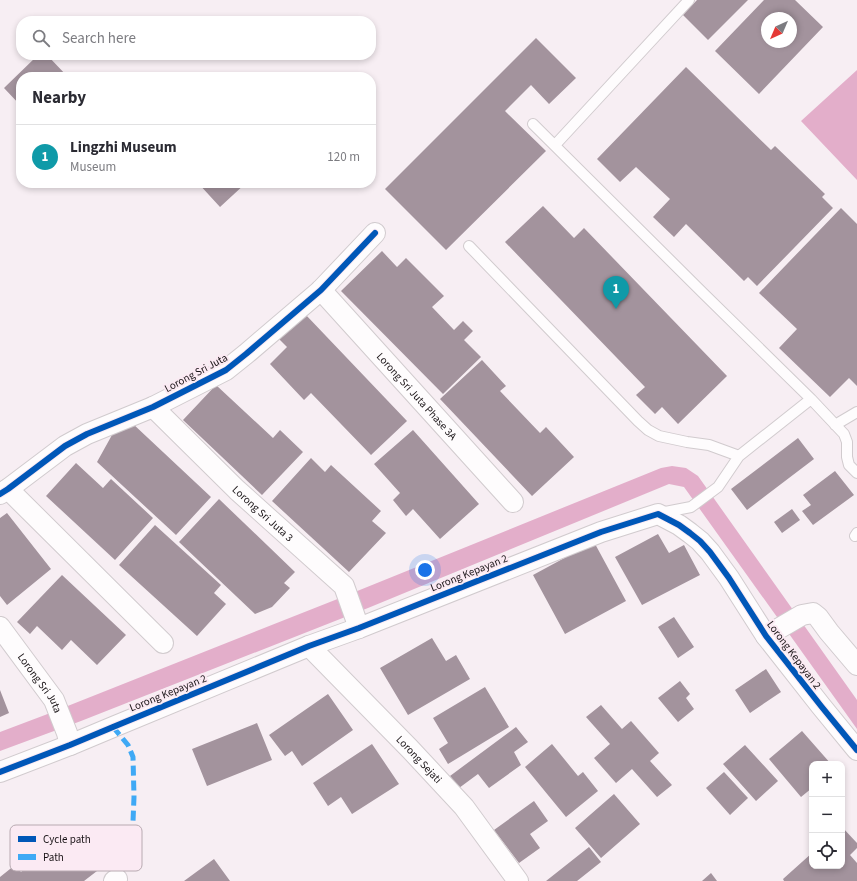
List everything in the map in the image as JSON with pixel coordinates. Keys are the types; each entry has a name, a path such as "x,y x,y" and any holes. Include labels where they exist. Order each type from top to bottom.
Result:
{"street":[{"name":"Lorong Sri Juta","path":"4,492 75,440 153,407 220,373 232,365 320,290 375,233"},
{"name":"Lorong Sri Juta Phase 3A","path":"320,290 513,502"},
{"name":"Lorong Sri Juta 3","path":"153,407 237,490 344,586 357,623"},
{"path":"4,492 164,643"},
{"name":"Lorong Kepayan 2","path":"0,772 68,739 113,727 309,646 357,623 601,532 658,514 679,525 690,533 710,552 729,578 773,631 825,711 857,750"},
{"path":"773,631 802,615 813,613 818,617 857,665"},
{"name":"Lorong Sri Juta","path":"0,627 54,700 68,739"},
{"name":"Lorong Sejati","path":"309,646 421,760 464,807 518,881"}],"lane":[{"path":"554,145 689,0"},
{"path":"533,124 811,399 844,434 847,442 847,457 849,465 857,473"},
{"path":"469,246 648,430 659,436 709,445 739,456"},
{"path":"658,514 691,507 718,487 739,456 811,399"},
{"path":"835,425 857,412"}],"shaded area":[{"path":"857,70 857,180 801,121"},
{"path":"672,466 686,468 698,476 857,700 857,729 684,487 669,484 368,608 81,721 0,751 0,732 335,600 661,468"}],"building":[{"path":"697,0 748,0 708,40 683,15"},
{"path":"764,0 795,0 823,27 759,94 715,51"},
{"path":"536,38 576,78 549,104 531,85 505,111 546,151 446,250 385,189"},
{"path":"33,60 52,60 63,72 20,72"},
{"path":"686,67 771,150 775,146 825,194 822,197 833,208 757,286 748,277 744,281 686,224 674,237 653,217 670,199 636,167 620,182 597,159"},
{"path":"16,76 16,101 4,88"},
{"path":"203,188 241,188 220,207"},
{"path":"543,206 574,238 584,228 727,376 678,424 662,407 655,414 636,395 645,387 505,242"},
{"path":"841,208 857,224 857,386 849,378 830,397 779,348 797,329 759,293"},
{"path":"382,251 397,267 406,258 444,296 432,307 454,330 463,321 473,331 464,340 481,357 443,394 341,291"},
{"path":"305,314 407,421 371,455 311,393 304,400 270,364 287,347 279,339"},
{"path":"482,360 506,386 500,391 540,433 546,427 574,457 532,496 440,399"},
{"path":"216,385 273,438 280,430 303,452 262,495 183,420"},
{"path":"132,423 211,497 176,535 97,462 112,435"},
{"path":"413,430 479,504 440,539 413,509 406,516 393,500 400,493 374,464"},
{"path":"798,438 814,459 747,510 731,489"},
{"path":"311,458 325,472 331,465 381,511 372,521 386,533 349,572 272,501"},
{"path":"76,463 103,488 111,479 153,518 115,560 46,496"},
{"path":"835,471 854,495 813,525 802,511 811,505 803,495"},
{"path":"219,499 295,572 284,583 290,588 272,607 255,614 179,542"},
{"path":"792,509 800,520 782,533 774,522"},
{"path":"7,513 51,569 7,605 0,596 0,518"},
{"path":"155,525 221,585 214,593 226,604 197,636 119,565"},
{"path":"658,534 669,553 684,545 700,575 642,605 615,557"},
{"path":"594,542 626,601 565,634 533,575"},
{"path":"62,575 126,635 97,665 71,640 62,650 37,626 30,634 17,622"},
{"path":"674,617 694,647 678,658 658,627"},
{"path":"432,638 446,661 456,655 470,679 408,715 380,668"},
{"path":"766,669 781,692 750,713 735,690"},
{"path":"680,681 690,694 686,698 694,709 678,722 658,698"},
{"path":"485,687 509,727 448,764 439,749 448,743 433,718"},
{"path":"0,690 9,713 0,717"},
{"path":"328,694 353,730 302,766 292,751 285,756 269,735"},
{"path":"601,705 622,729 631,721 659,753 650,761 672,785 657,797 632,769 616,783 594,758 610,744 586,717"},
{"path":"257,723 272,760 207,786 192,749"},
{"path":"516,727 528,742 514,752 521,765 489,788 478,774 459,788 450,776"},
{"path":"802,731 828,761 809,761 809,790 801,797 769,759"},
{"path":"372,744 399,784 352,814 341,797 328,806 313,783"},
{"path":"552,744 578,776 583,772 598,791 566,817 525,767"},
{"path":"745,745 778,781 756,801 723,764"},
{"path":"724,772 748,798 730,815 706,788"},
{"path":"614,794 640,824 601,858 575,828"},
{"path":"534,801 548,821 530,834 540,848 519,863 494,830"},
{"path":"845,830 857,843 857,848 850,855 857,863 857,881 784,881 783,879 809,856 809,869 845,869"},
{"path":"589,847 601,862 577,881 546,881"},
{"path":"214,859 230,881 184,881"},
{"path":"10,869 10,871 97,871 84,881 0,881 0,877"},
{"path":"711,873 717,881 702,881"}],"marked path":[{"path":"113,727 128,745 133,757 133,825"}],"cycle path":[{"path":"0,494 65,446 87,434 153,407 226,370 321,290 375,233"},
{"path":"0,772 70,745 309,646 359,628 601,532 658,514 679,525 690,533 710,552 729,578 766,636 857,750"}],"place":[{"name":"Lingzhi Museum","path":"616,309"}]}
